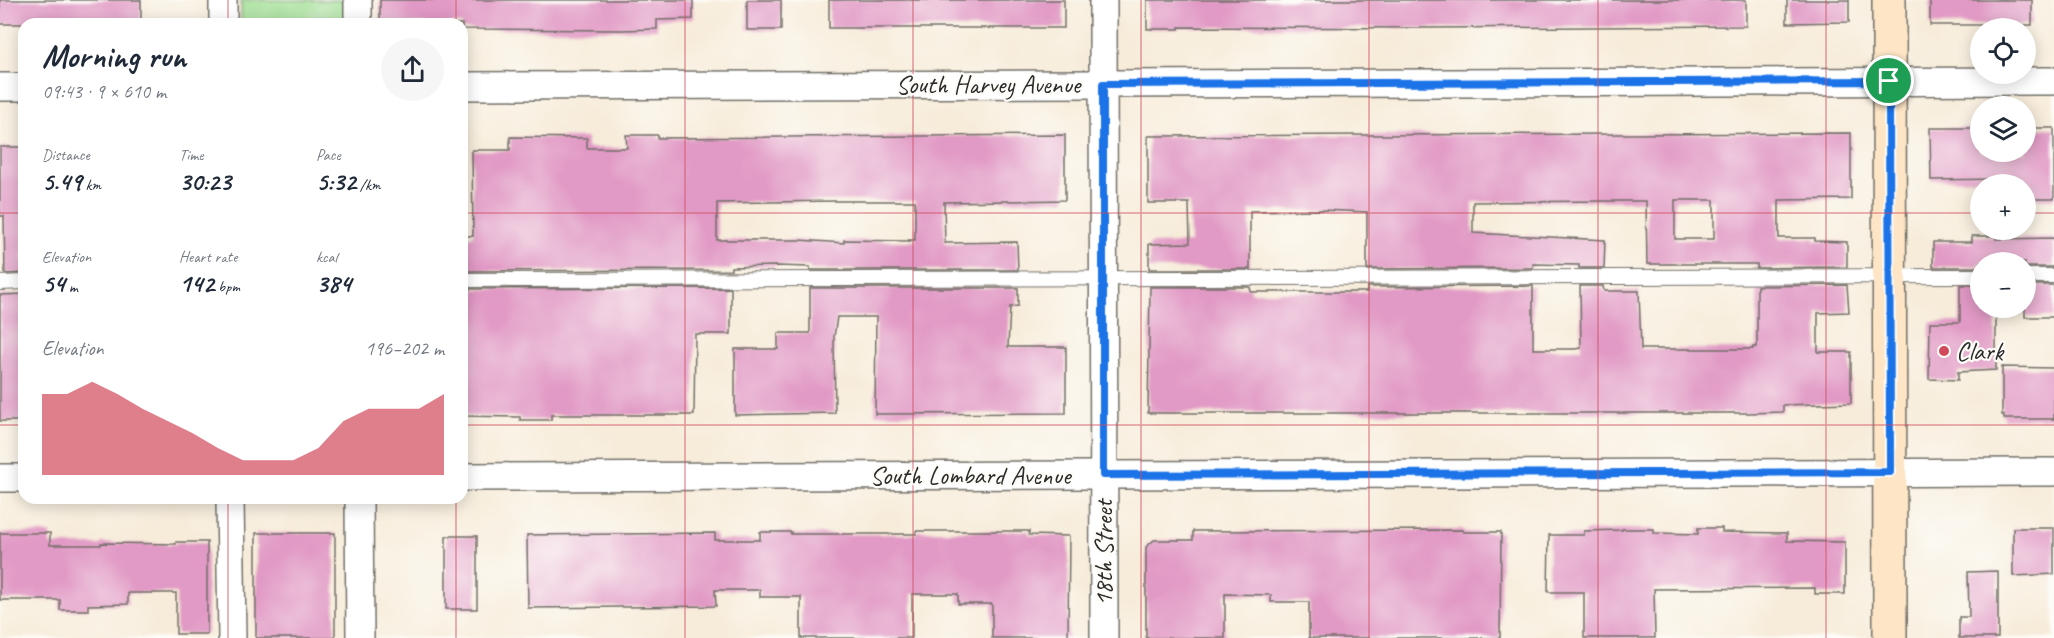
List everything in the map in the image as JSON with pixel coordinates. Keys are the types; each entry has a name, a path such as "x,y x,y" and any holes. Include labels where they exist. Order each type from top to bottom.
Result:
{"street":[{"path":"223,0 223,18"},
{"path":"358,0 358,18"},
{"name":"18th Street","path":"1102,0 1104,638"},
{"path":"1889,0 1890,638"},
{"name":"South Harvey Avenue","path":"468,86 2054,81"},
{"path":"0,87 18,87"},
{"name":"South Lombard Avenue","path":"468,477 2054,472"},
{"path":"0,478 18,478"},
{"path":"230,504 232,638"},
{"path":"359,504 360,638"}],"lane":[{"path":"468,280 1970,276"},
{"path":"2036,276 2054,276"},
{"path":"0,283 18,282"}],"green space":[{"path":"241,0 346,0 346,18 241,18"}],"building":[{"path":"0,0 141,0 141,18 18,18 18,24 0,24"},
{"path":"380,0 693,0 693,19 657,20 657,29 468,29 468,18 380,18"},
{"path":"747,0 781,0 781,30 747,30"},
{"path":"829,0 1064,0 1064,28 829,28"},
{"path":"1147,0 1746,0 1746,26 1179,27 1179,29 1147,29"},
{"path":"1787,0 1849,0 1849,22 1787,23"},
{"path":"1930,0 2032,0 2032,18 1970,18 1970,25 1930,25"},
{"path":"1930,128 1970,128 1970,162 2036,162 2036,128 2054,128 2054,199 2036,199 2036,174 1970,174 1970,179 1931,180"},
{"path":"1851,133 1851,199 1779,200 1779,238 1815,238 1815,241 1847,242 1847,267 1757,268 1757,264 1647,264 1646,201 1604,201 1473,202 1473,233 1605,240 1604,268 1533,264 1533,268 1367,269 1367,212 1322,210 1250,211 1250,269 1149,269 1149,244 1190,243 1189,203 1148,203 1148,136","holes":["1675,200 1714,200 1714,239 1675,239"]},
{"path":"626,135 658,135 658,138 1065,135 1065,200 944,202 945,243 1017,242 1018,270 810,270 810,267 776,266 731,267 731,270 468,271 468,236 473,236 472,150 510,150 510,137 587,138 587,148 627,148","holes":["915,201 915,240 844,240 844,243 799,240 717,240 717,203"]},
{"path":"0,147 18,147 18,273 5,274 4,216 0,216"},
{"path":"2054,238 2054,267 2036,267 2036,252 1970,252 1970,267 1933,267 1933,242 1972,242 1972,240"},
{"path":"1847,285 1849,312 1818,313 1818,352 1851,352 1851,403 1783,405 1783,412 1748,413 1148,413 1150,287 1250,287 1251,292 1367,292 1367,287 1533,286 1533,349 1575,349 1581,348 1580,286 1603,286 1604,291 1639,291 1641,349 1753,349 1757,347 1757,286"},
{"path":"1960,285 1970,285 1970,318 1996,318 1996,370 1958,372 1958,380 1929,379 1930,322 1960,322"},
{"path":"2036,285 2054,285 2054,317 2036,317"},
{"path":"731,288 731,334 695,334 694,415 551,415 551,420 468,416 468,289"},
{"path":"810,288 1018,288 1018,306 1010,307 1008,347 1066,347 1066,413 875,414 876,317 837,317 834,337 835,413 735,415 735,349 778,349 778,333 810,333"},
{"path":"18,294 18,421 0,421 0,295"},
{"path":"2002,367 2054,368 2054,419 2004,419 2002,415"},
{"path":"1698,528 1722,528 1722,532 1787,533 1787,541 1845,542 1845,594 1815,594 1815,588 1654,589 1655,638 1584,638 1584,592 1548,592 1549,535 1584,535 1584,531 1622,529 1654,529 1654,533 1698,534"},
{"path":"2013,528 2054,528 2054,574 2013,576"},
{"path":"1463,530 1463,532 1501,532 1500,638 1309,638 1309,602 1271,602 1271,595 1225,594 1225,638 1146,638 1146,547 1154,540 1193,540 1193,531"},
{"path":"916,531 1029,531 1029,535 1069,536 1068,638 992,638 992,604 958,604 958,594 912,594 912,638 801,638 801,597 760,597 760,590 715,590 716,606 528,608 527,535 715,533 715,540 760,540 760,532 916,534"},
{"path":"0,533 50,533 50,545 207,542 207,634 176,634 176,593 128,593 128,604 88,605 88,610 60,610 60,600 0,600"},
{"path":"256,533 335,533 335,638 256,638"},
{"path":"446,536 477,536 477,609 446,609"},
{"path":"1998,571 1998,638 1959,638 1959,617 1969,617 1968,572"}],"place":[{"name":"Clark","path":"1944,351"}],"route":[{"path":"1889,81 1890,472 1103,475 1103,84 1889,81"}]}
